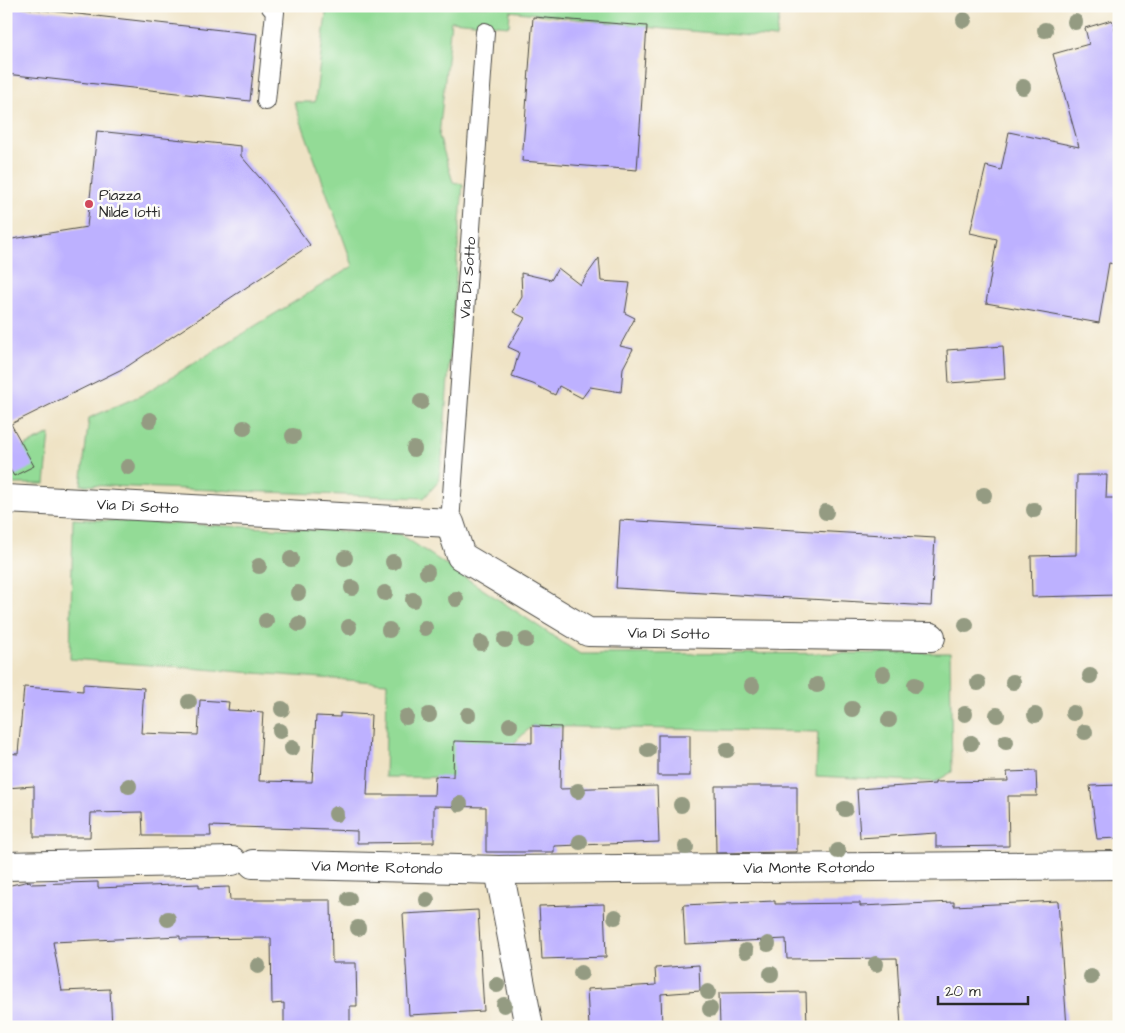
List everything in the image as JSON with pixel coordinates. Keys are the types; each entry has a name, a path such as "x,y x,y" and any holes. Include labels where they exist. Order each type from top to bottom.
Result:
{"street":[{"name":"Via Di Sotto","path":"6,499 450,523 461,556 588,632 931,637"},
{"name":"Via Monte Rotondo","path":"6,866 243,863 499,870 1119,865"},
{"path":"499,870 529,1027"}],"lane":[{"path":"266,101 275,12 270,6"},
{"name":"Via Di Sotto","path":"450,523 485,32"}],"green space":[{"path":"327,6 781,6 776,38 664,29 510,11 509,26 451,21 439,136 453,182 463,184 442,457 438,482 424,498 81,485 89,418 142,395 353,266 294,102 315,102"},
{"path":"50,434 45,484 6,484 6,455"},
{"path":"73,519 400,534 580,654 950,653 952,772 935,782 816,776 818,732 532,726 514,743 513,778 385,777 387,683 70,659"}],"building":[{"path":"6,6 257,34 250,101 6,74"},
{"path":"533,17 647,26 637,170 522,161"},
{"path":"1112,20 1119,44 1119,265 1109,263 1099,323 986,303 997,239 970,233 986,166 1001,170 1009,132 1079,147 1053,54 1089,44 1085,28"},
{"path":"97,131 241,146 241,156 266,185 310,245 128,366 11,424 34,466 14,476 6,463 6,240 87,227"},
{"path":"599,258 601,281 630,283 625,313 635,318 620,346 633,349 623,368 621,392 590,387 582,398 559,386 555,395 533,384 512,377 519,352 508,347 525,318 513,312 522,297 521,273 551,280 558,268 580,285"},
{"path":"1003,346 1005,379 949,383 947,350"},
{"path":"1077,475 1107,475 1106,498 1119,498 1119,595 1032,597 1031,556 1076,555"},
{"path":"620,520 935,538 931,606 616,588"},
{"path":"83,684 144,688 141,733 198,735 200,700 229,702 228,710 263,712 259,781 312,782 316,716 340,717 340,713 371,715 367,795 434,795 435,776 453,777 454,741 532,743 532,726 561,727 560,789 657,786 659,842 554,846 554,852 486,852 486,807 434,806 434,842 357,843 357,831 210,826 211,836 143,836 142,812 91,813 90,837 34,837 34,786 6,788 6,753 18,754 24,687 83,691"},
{"path":"658,735 690,735 690,776 658,776"},
{"path":"1036,771 1037,796 1008,796 1009,846 936,847 936,833 860,838 857,789 935,784 935,782 1008,781 1007,772"},
{"path":"1119,785 1119,838 1097,839 1090,786"},
{"path":"715,786 797,786 797,852 716,853"},
{"path":"30,881 31,884 98,882 98,888 199,884 199,888 229,887 230,900 331,900 332,963 356,963 357,1006 350,1006 350,1027 284,1027 284,1003 272,1004 271,938 180,939 180,936 53,942 62,991 110,989 112,1027 6,1027 6,886"},
{"path":"775,901 775,904 860,903 860,906 954,902 954,906 1058,901 1067,1027 901,1027 897,958 787,959 786,939 685,944 683,905"},
{"path":"604,904 606,957 542,959 539,906"},
{"path":"478,910 484,1011 409,1015 403,914"},
{"path":"699,965 700,991 661,994 662,1026 589,1027 587,989 656,985 655,968"},
{"path":"806,992 807,1027 720,1027 719,993"}],"place":[{"name":"Piazza Nilde Iotti","path":"89,204"}]}
